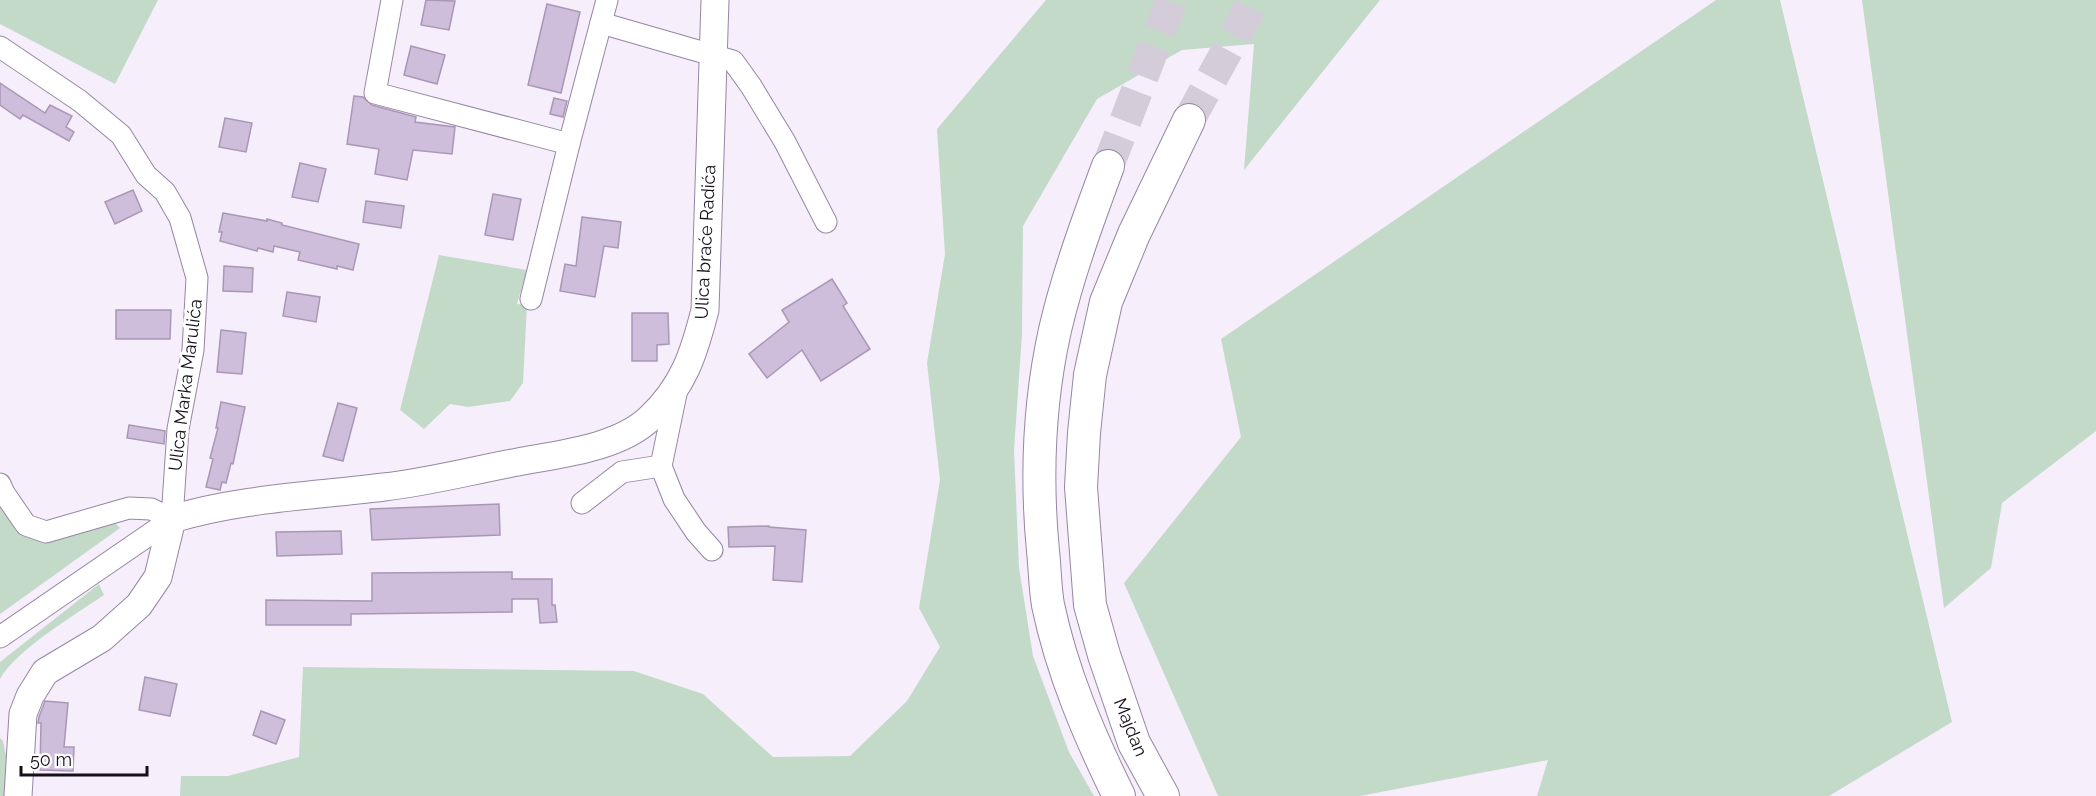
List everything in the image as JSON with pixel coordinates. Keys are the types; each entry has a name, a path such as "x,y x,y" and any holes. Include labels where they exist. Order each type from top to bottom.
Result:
{"highway":[{"name":"Majdan","path":"1163,796 1134,743 1104,655 1090,605 1081,487 1090,375 1106,302 1134,234 1189,120"},
{"path":"1108,166 1077,251 1058,320 1042,419 1038,505 1048,604 1067,675 1090,737 1119,796"}],"main road":[{"name":"Ulica braće Radića","path":"172,519 203,510 246,502 386,487 543,457 614,441 649,419 678,385 694,352 705,310 715,0"},
{"name":"Ulica Marka Marulića","path":"18,796 23,714 30,696 45,672 102,638 139,605 158,577 172,519"}],"street":[{"path":"392,0 375,93 569,144"},
{"path":"531,299 569,144 608,0"},
{"path":"601,23 733,61 785,142 826,222"},
{"name":"Ulica Marka Marulića","path":"0,47 80,102 121,135 146,175 165,192 180,218 197,278 193,350 177,429 172,519"},
{"path":"678,385 661,466 674,499 696,532 712,550"},
{"path":"582,503 622,472 661,466"},
{"path":"0,484 26,525 46,532 129,508 151,509 172,519"},
{"path":"0,636 172,519"}],"green space":[{"path":"0,0 158,0 115,84 0,24"},
{"path":"1046,0 1380,0 1244,170 1254,44 1182,50 1097,99 1023,226 1022,334 1014,450 1019,568 1033,656 1069,752 1094,796 180,796 181,776 228,776 299,757 303,667 634,671 703,694 773,757 850,756 907,701 940,647 919,608 940,480 927,363 945,254 937,129"},
{"path":"1716,0 1780,0 1952,722 1829,796 1537,796 1548,760 1360,796 1218,796 1124,583 1241,437 1221,339"},
{"path":"1862,0 2096,0 2096,431 2002,503 1991,568 1944,608"},
{"path":"439,255 527,270 517,304 527,305 523,383 510,401 468,407 450,404 424,429 400,410"},
{"path":"0,507 35,538 112,520 120,528 0,614"},
{"path":"99,584 104,595 63,622 19,656 0,679 0,662"},
{"path":"0,738 3,741 11,780 11,796 0,796"}],"building":[{"path":"426,0 455,1 449,30 421,25"},
{"path":"547,4 580,12 561,93 528,85"},
{"path":"411,46 445,55 437,84 404,75"},
{"path":"0,83 45,113 50,105 72,116 66,127 74,132 69,141 23,115 20,119 0,105"},
{"path":"354,96 363,97 372,105 416,117 415,122 455,127 452,154 413,150 407,180 375,174 379,149 347,144"},
{"path":"554,98 567,101 563,117 550,114"},
{"path":"225,118 252,123 246,152 219,147"},
{"path":"300,163 326,169 318,202 292,197"},
{"path":"133,190 142,211 115,224 105,202"},
{"path":"493,194 521,199 513,240 485,235"},
{"path":"366,201 404,206 401,228 363,222"},
{"path":"223,213 267,221 267,219 282,223 282,225 359,244 353,270 337,266 337,269 298,260 300,252 274,246 273,252 258,248 257,251 220,241 222,232 219,232"},
{"path":"582,217 621,222 618,248 604,246 595,297 560,291 565,264 576,266"},
{"path":"224,266 253,268 252,292 223,291"},
{"path":"832,279 847,303 843,306 870,349 821,381 802,350 767,378 749,354 789,322 782,310"},
{"path":"287,292 320,297 316,322 283,316"},
{"path":"116,310 171,310 170,339 116,339"},
{"path":"632,313 668,313 669,344 657,345 657,361 632,361"},
{"path":"221,330 246,333 242,374 217,372"},
{"path":"221,402 245,407 233,464 231,463 226,483 222,482 220,490 206,487 213,459 210,458 218,428 216,428"},
{"path":"338,403 357,408 343,461 323,456"},
{"path":"129,425 165,431 164,444 127,438"},
{"path":"499,504 500,535 372,540 370,509"},
{"path":"769,526 806,530 802,582 773,580 775,546 729,547 728,527"},
{"path":"341,531 342,554 277,556 276,532"},
{"path":"512,572 512,579 552,579 552,605 555,605 557,622 540,623 538,599 512,599 512,612 351,614 351,625 266,625 266,600 372,601 372,573"},
{"path":"145,677 177,684 170,716 139,710"},
{"path":"45,701 68,703 64,747 74,747 73,771 40,770 41,723 38,723"},
{"path":"261,711 285,720 276,744 253,735"}],"tunnel":[{"path":"1108,166 1172,0"},
{"path":"1189,120 1253,0"}]}
